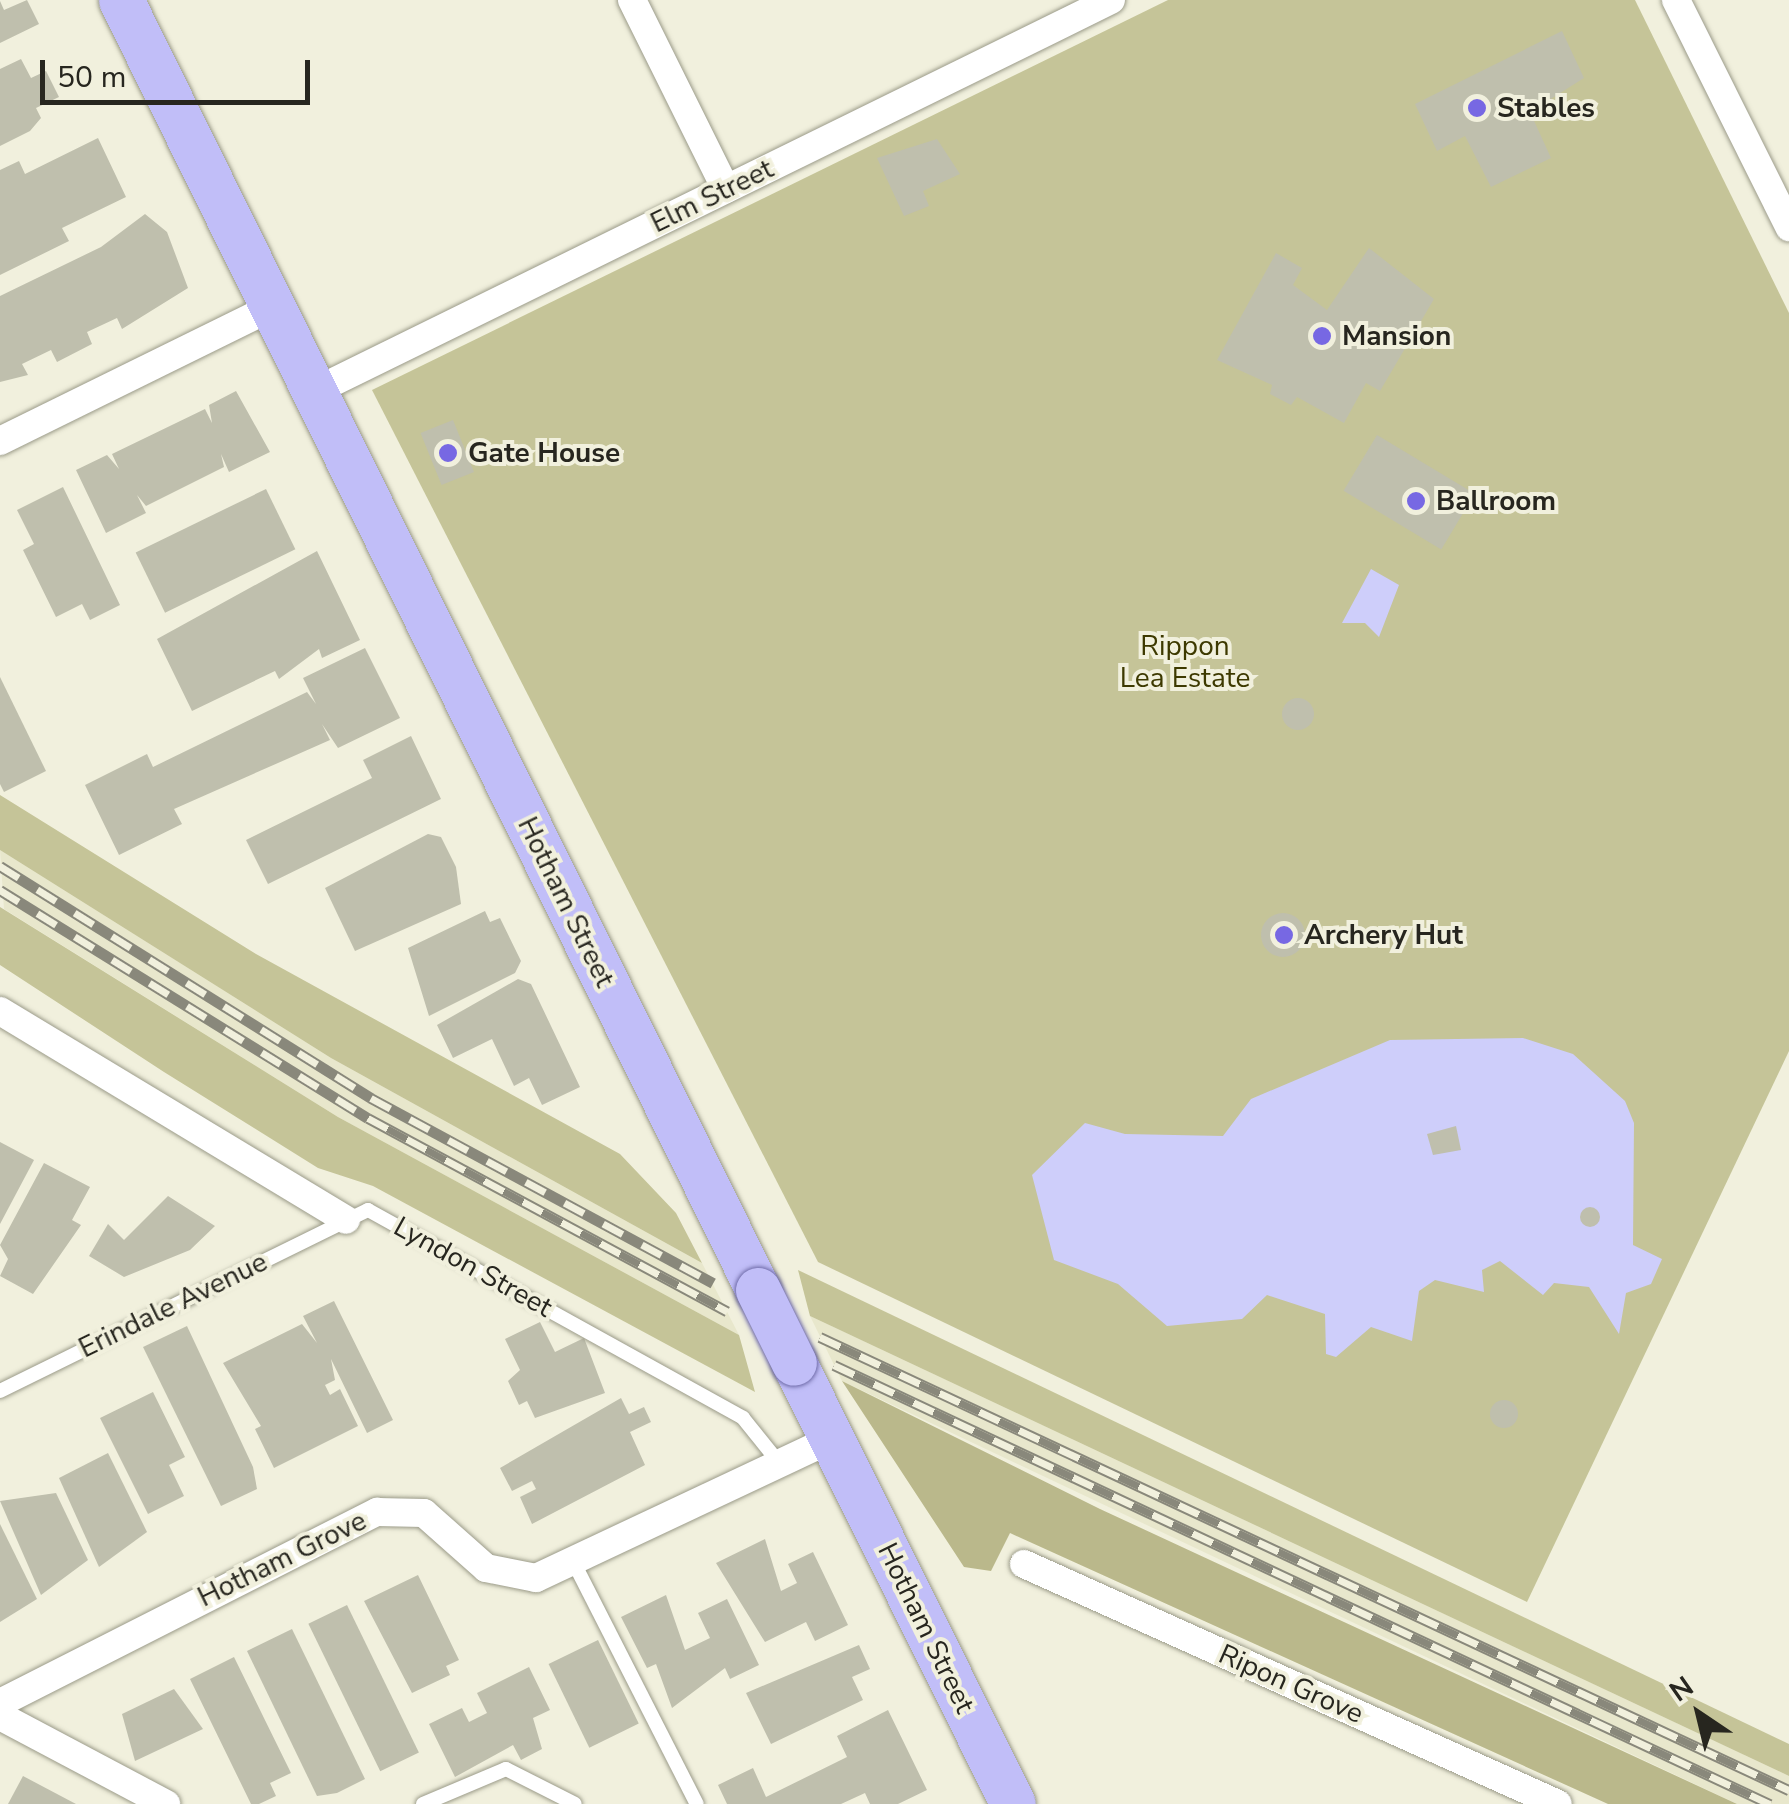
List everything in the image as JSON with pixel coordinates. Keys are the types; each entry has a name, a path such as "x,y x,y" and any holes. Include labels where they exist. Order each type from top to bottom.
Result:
{"main road":[{"name":"Hotham Street","path":"121,0 1013,1804"}],"street":[{"path":"632,0 726,189"},
{"name":"Elm Street","path":"313,392 1112,0"},
{"path":"1676,0 1789,227"},
{"path":"0,441 272,306"},
{"name":"Lyndon Street","path":"0,1010 346,1220"},
{"name":"Hotham Grove","path":"0,1703 386,1509 436,1519 500,1575 536,1578 575,1565 832,1439"},
{"name":"Ripon Grove","path":"1024,1564 1558,1804"},
{"path":"0,1716 166,1804"}],"lane":[{"name":"Lyndon Street","path":"346,1220 368,1210 424,1238 742,1418 780,1464"},
{"name":"Erindale Avenue","path":"0,1391 346,1220"},
{"path":"575,1565 697,1804"},
{"path":"423,1804 506,1768 575,1804"}],"shaded area":[{"path":"0,850 331,1058 702,1263 739,1335 338,1117 4,909"},
{"path":"810,1316 1789,1776 1789,1804 1737,1804 842,1381"},
{"path":"842,1381 1100,1509 1737,1804 1608,1804 1010,1533 991,1571 964,1567"}],"green space":[{"name":"Rippon Lea Estate","path":"1168,0 1635,0 1789,313 1789,1051 1527,1602 818,1262 372,390"},
{"path":"0,795 256,954 620,1154 676,1213 702,1263 331,1058 0,850"},
{"path":"0,907 338,1117 739,1335 755,1392 373,1186 318,1168 164,1072 0,965"},
{"path":"798,1270 1789,1744 1789,1776 810,1316"}],"water":[{"path":"1371,569 1399,585 1379,637 1365,623 1342,623"},
{"path":"1523,1038 1573,1054 1625,1101 1634,1123 1633,1245 1662,1259 1651,1284 1626,1293 1619,1334 1589,1287 1554,1283 1543,1295 1500,1261 1482,1270 1484,1292 1435,1280 1419,1291 1412,1341 1371,1327 1336,1357 1326,1354 1325,1314 1267,1295 1242,1319 1167,1326 1118,1284 1054,1260 1032,1175 1085,1123 1125,1134 1223,1136 1251,1099 1390,1040"}],"building":[{"path":"27,0 39,24 0,43 0,1 4,10"},
{"name":"Stables","path":"1562,31 1584,78 1530,112 1551,158 1491,187 1465,136 1437,151 1415,104"},
{"path":"21,59 31,78 46,71 59,97 36,108 41,118 30,131 0,146 0,69"},
{"path":"98,138 126,197 62,228 69,241 0,275 0,170 19,161 25,174"},
{"path":"937,139 960,174 923,191 929,206 904,216 877,158"},
{"path":"145,214 167,232 188,288 122,329 117,318 87,332 92,344 57,362 51,350 22,364 28,375 0,382 0,296 101,247"},
{"name":"Mansion","path":"1369,248 1434,299 1380,391 1366,383 1344,423 1297,397 1291,405 1270,394 1272,385 1217,360 1276,253 1302,268 1293,285 1327,310"},
{"path":"236,391 270,452 229,472 221,454 224,467 146,506 137,495 146,513 106,533 76,470 107,455 119,469 112,454 205,409 212,423 209,405"},
{"name":"Gate House","path":"453,420 474,472 442,485 421,433"},
{"name":"Ballroom","path":"1377,435 1475,494 1441,549 1344,491"},
{"path":"63,487 120,605 90,620 82,604 56,617 23,550 34,544 17,510"},
{"path":"266,489 295,549 165,613 136,553"},
{"path":"317,551 360,640 322,658 319,649 279,679 275,671 192,711 157,639"},
{"path":"365,648 400,718 338,748 322,724 330,740 174,809 182,824 119,855 85,785 147,754 153,767 307,692 316,704 303,678"},
{"path":"0,677 46,771 4,792 0,784"},
{"path":"1298,698 1310,702 1314,714 1310,726 1298,730 1286,726 1282,714 1286,702"},
{"path":"411,736 441,799 268,884 246,840 372,778 363,760"},
{"path":"428,834 441,837 456,867 461,904 355,951 325,888"},
{"path":"485,911 490,922 500,918 521,961 515,973 429,1016 408,948"},
{"name":"Archery Hut","path":"1283,913 1298,920 1305,935 1298,950 1283,957 1268,950 1261,935 1268,920"},
{"path":"518,979 531,984 580,1087 542,1105 529,1078 514,1086 492,1039 453,1058 437,1025"},
{"path":"1456,1126 1461,1150 1433,1155 1427,1134"},
{"path":"0,1142 34,1160 0,1224"},
{"path":"44,1163 90,1187 72,1220 81,1225 33,1294 0,1276 8,1259 0,1245"},
{"path":"168,1196 215,1226 190,1250 124,1277 89,1256 108,1224 124,1240"},
{"path":"1590,1207 1600,1217 1590,1227 1580,1217"},
{"path":"334,1301 393,1420 367,1433 331,1359 335,1380 325,1385 330,1395 340,1389 358,1426 274,1468 255,1429 261,1426 223,1363 302,1324 317,1343 303,1316"},
{"path":"540,1322 555,1352 584,1338 605,1393 535,1418 527,1401 519,1405 508,1381 520,1370 505,1339"},
{"path":"187,1326 253,1467 257,1489 221,1506 143,1347"},
{"path":"153,1392 185,1457 169,1465 184,1496 148,1514 100,1418"},
{"path":"621,1398 629,1414 644,1407 651,1422 630,1432 645,1465 532,1524 520,1497 536,1489 532,1481 512,1491 500,1468"},
{"path":"1504,1400 1514,1404 1518,1414 1514,1424 1504,1428 1494,1424 1490,1414 1494,1404"},
{"path":"108,1453 147,1532 99,1567 59,1478"},
{"path":"56,1493 88,1560 41,1595 0,1501"},
{"path":"0,1524 37,1599 0,1622"},
{"path":"765,1539 781,1591 797,1583 788,1564 813,1552 848,1625 815,1641 806,1622 765,1642 716,1563"},
{"path":"418,1575 459,1660 446,1666 450,1675 412,1693 364,1601"},
{"path":"666,1595 685,1650 710,1638 698,1613 727,1599 759,1665 730,1679 725,1668 672,1708 656,1664 647,1668 621,1617"},
{"path":"347,1605 419,1752 380,1771 308,1624"},
{"path":"292,1629 365,1779 337,1793 317,1796 247,1651"},
{"path":"598,1640 639,1724 589,1748 549,1664"},
{"path":"859,1645 870,1669 852,1677 863,1700 771,1744 746,1693"},
{"path":"234,1657 291,1773 270,1783 276,1796 259,1804 251,1804 190,1679"},
{"path":"529,1667 550,1710 533,1718 542,1749 521,1760 513,1745 455,1777 429,1724 462,1708 469,1722 487,1713 477,1693"},
{"path":"174,1689 203,1729 135,1761 122,1714"},
{"path":"888,1710 927,1790 898,1804 870,1804 865,1793 841,1804 727,1804 718,1785 753,1768 766,1797 847,1757 837,1736"},
{"path":"23,1776 76,1804 8,1804"}],"railway":[{"path":"0,866 371,1098 713,1283"},
{"path":"0,890 368,1118 727,1311"},
{"path":"820,1337 1789,1790"},
{"path":"834,1365 1770,1804"}],"place":[{"name":"Stables","path":"1477,108"},
{"name":"Mansion","path":"1322,336"},
{"name":"Gate House","path":"448,453"},
{"name":"Ballroom","path":"1416,501"},
{"name":"Archery Hut","path":"1284,935"}]}
